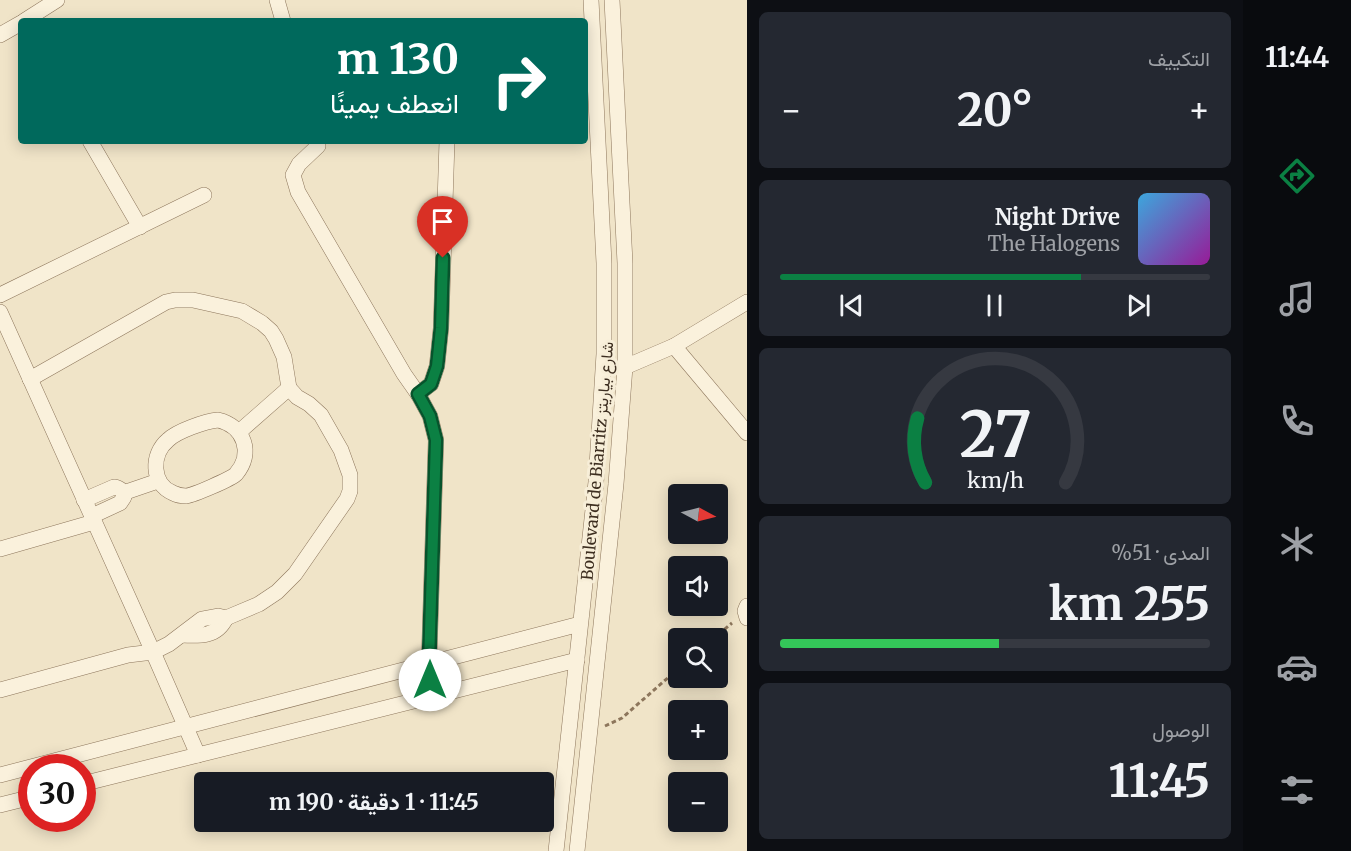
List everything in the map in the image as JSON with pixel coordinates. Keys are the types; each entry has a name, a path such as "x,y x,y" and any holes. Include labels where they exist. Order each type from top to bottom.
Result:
{"street":[{"path":"29,18 57,0"},
{"path":"277,0 282,18"},
{"name":"Boulevard de Biarritz شارع بياريتز","path":"556,851 596,482 604,354 604,263 591,0"},
{"name":"Boulevard de Biarritz شارع بياريتز","path":"577,851 616,484 626,367 625,263 612,0"},
{"path":"0,35 18,25"},
{"path":"92,144 140,227"},
{"path":"319,144 298,164 293,175 298,192 404,374 418,394 430,416 436,440 429,663 431,697"},
{"path":"418,394 431,384 437,366 441,328 447,144"},
{"path":"0,295 204,195"},
{"path":"0,690 128,655 153,652 169,644 202,619 218,616 226,618 259,604 278,592 296,574 343,506 350,491 348,467 329,428 315,409 297,397 289,388 281,348 262,323 242,311 184,299 175,300 158,306 30,379"},
{"path":"626,367 674,346 747,302"},
{"path":"0,312 198,755"},
{"path":"674,346 747,434"},
{"path":"239,432 289,388"},
{"path":"212,421 225,422 239,432 244,441 244,457 242,465 230,478 188,496 173,494 158,481 157,460 169,438 201,423 212,421"},
{"path":"123,493 158,481"},
{"path":"0,549 93,519 120,503 124,497 122,490 114,487 84,500"},
{"path":"0,775 580,624"},
{"path":"96,780 577,660"},
{"path":"0,805 18,800"}],"path":[{"path":"726,628 746,612"},
{"path":"590,732 622,718 668,678"}],"route":[{"path":"430,680 436,440 430,416 418,394 431,384 437,366 441,328 443,258"}]}
